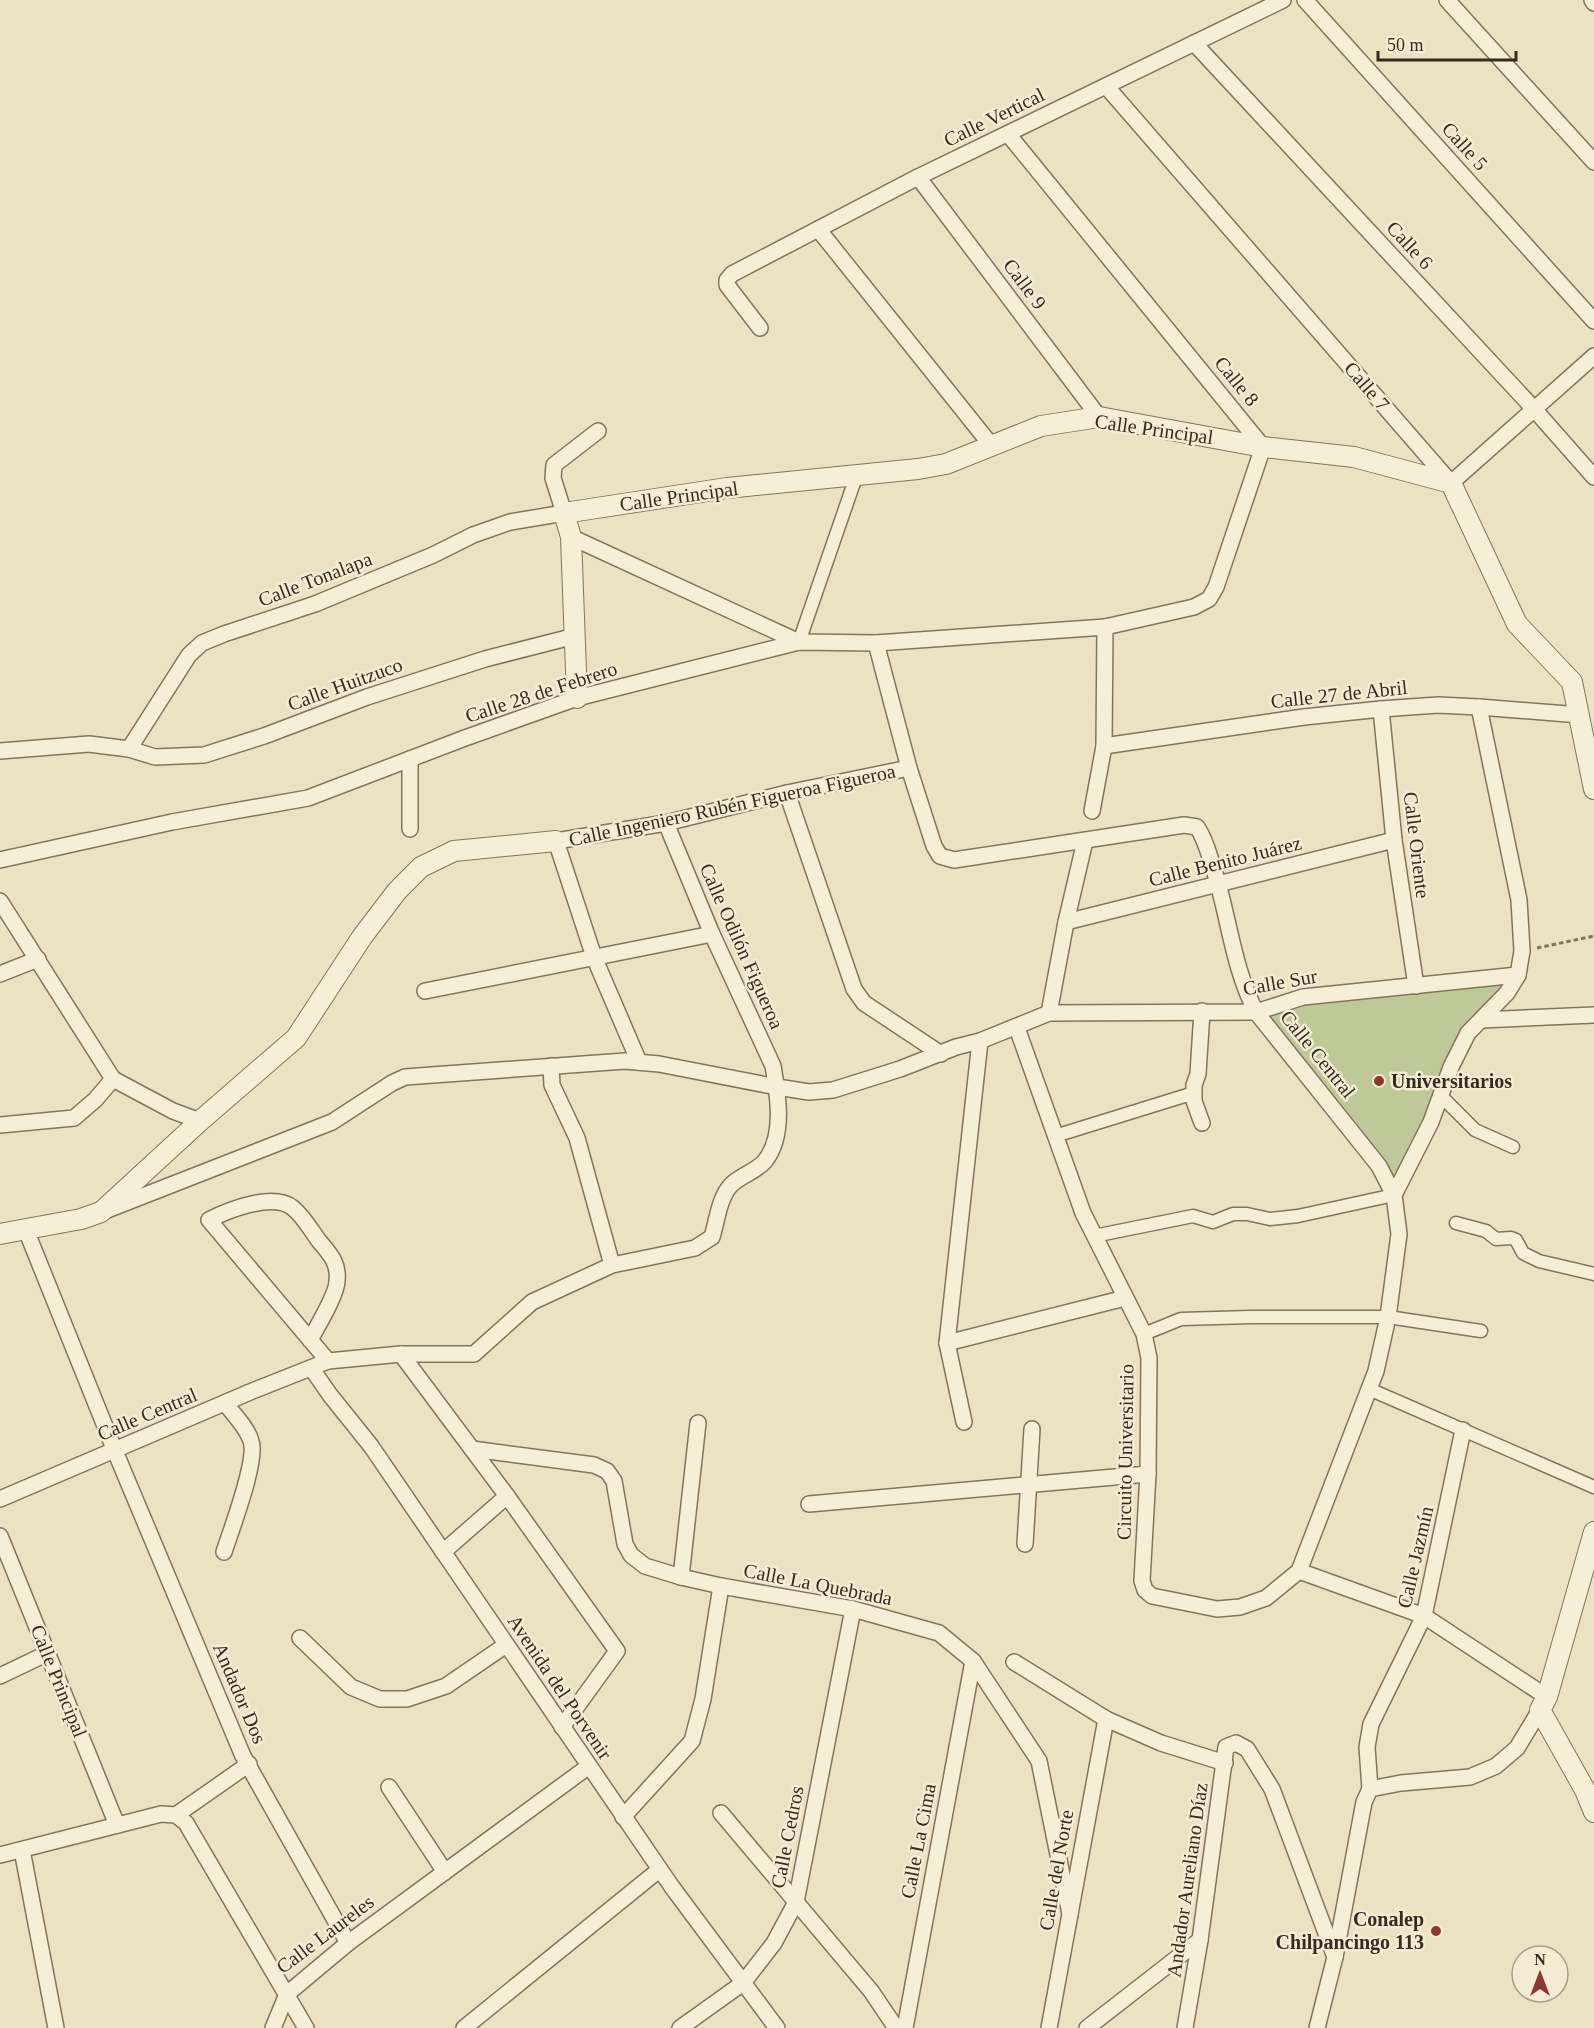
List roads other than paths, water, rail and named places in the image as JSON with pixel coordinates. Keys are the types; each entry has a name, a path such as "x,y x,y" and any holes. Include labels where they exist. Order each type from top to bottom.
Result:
{"street":[{"name":"Calle Vertical","path":"760,328 727,285 727,280 732,274 918,177 1283,0"},
{"name":"Calle 5","path":"1305,0 1594,321"},
{"path":"1447,0 1594,162"},
{"name":"Calle 6","path":"1194,44 1534,409 1594,477"},
{"name":"Calle 7","path":"1106,86 1451,483 1517,624 1572,682 1594,789"},
{"name":"Calle 8","path":"1008,134 1263,447"},
{"name":"Calle 9","path":"918,177 1099,417"},
{"path":"818,229 991,445"},
{"path":"1451,483 1594,356"},
{"name":"Calle Principal","path":"564,513 727,488 918,469 946,464 1041,426 1099,417 1263,447 1354,457 1451,483"},
{"path":"577,698 571,537 553,478 554,465 598,431"},
{"path":"1092,811 1104,746 1105,627 1194,607 1209,599 1216,587 1263,447"},
{"path":"571,537 799,642 857,474"},
{"name":"Calle Tonalapa","path":"129,749 189,655 202,643 315,604 433,555 473,535 510,522 564,513"},
{"name":"Calle 28 de Febrero","path":"0,860 172,822 308,798 577,698 799,642 876,643 1105,627"},
{"name":"Calle Huitzuco","path":"0,751 89,744 129,749 155,757 204,755 264,736 367,697 463,666 575,636"},
{"path":"0,1234 81,1219 101,1212 332,1122 405,1077 639,1062 809,1092 833,1090 1017,1028 1049,1013 1066,922 1085,842 954,860 940,856 934,846 909,768 876,643"},
{"name":"Calle 27 de Abril","path":"1104,746 1304,717 1438,705 1479,706 1580,715"},
{"path":"1479,706 1519,900 1522,951 1518,975 1507,993 1468,1033 1451,1067 1442,1097 1394,1196 1398,1234 1388,1317 1376,1371 1299,1571 1424,1616 1543,1704 1589,1787 1594,1812"},
{"name":"Calle Oriente","path":"1382,709 1394,840 1416,986"},
{"path":"410,759 410,829"},
{"name":"Calle Ingeniero Rubén Figueroa Figueroa","path":"101,1212 200,1121 296,1038 362,937 398,891 421,867 454,851 556,841 666,823 787,793 909,768"},
{"path":"787,793 854,990 864,1003 941,1054"},
{"name":"Calle Odilón Figueroa","path":"328,1361 401,1354 474,1354 532,1302 612,1265 695,1248 712,1238 722,1202 731,1186 764,1162 776,1141 777,1087 773,1066 712,934 666,823"},
{"name":"Calle Central","path":"1085,842 1184,825 1197,827 1204,837 1219,884 1246,992 1256,1012 1277,1035 1379,1166 1394,1196"},
{"name":"Calle Benito Juárez","path":"1066,922 1394,840"},
{"path":"556,841 594,957 639,1062"},
{"path":"0,901 113,1079 173,1112 200,1121"},
{"path":"425,991 712,934"},
{"path":"0,974 38,959"},
{"name":"Calle Sur","path":"1049,1013 1256,1012 1303,997 1518,975"},
{"path":"1202,1011 1198,1074 1194,1085 1194,1101 1202,1124"},
{"path":"1481,1020 1594,1015"},
{"name":"Circuito Universitario","path":"1017,1028 1083,1213 1144,1334 1149,1358 1148,1474 1142,1581 1145,1590 1152,1596 1217,1609 1240,1608 1266,1598 1299,1571"},
{"path":"964,1422 947,1343 980,1041"},
{"path":"551,1066 552,1084 577,1138 612,1265"},
{"path":"0,1110 4,1125 74,1118 95,1100 113,1079"},
{"path":"1055,1136 1194,1093"},
{"path":"1442,1097 1475,1130 1514,1147"},
{"path":"1094,1236 1193,1216 1213,1222 1233,1215 1270,1219 1298,1216 1394,1196"},
{"path":"310,1340 338,1285 338,1273 335,1260 293,1208 281,1202 264,1202 225,1211 209,1220 310,1340 328,1361"},
{"path":"1456,1223 1486,1231 1496,1239 1516,1240 1523,1253 1539,1261 1594,1274"},
{"path":"26,1230 115,1451"},
{"path":"947,1343 1125,1299"},
{"path":"1144,1334 1182,1319 1251,1317 1388,1317 1481,1331"},
{"path":"401,1354 507,1496 617,1651 562,1727"},
{"name":"Calle Central","path":"0,1500 328,1361"},
{"name":"Avenida del Porvenir","path":"312,1369 371,1446 660,1870 777,2028"},
{"path":"1369,1389 1594,1487"},
{"path":"224,1552 251,1463 253,1444 248,1433 225,1403"},
{"path":"681,1577 698,1423"},
{"path":"1025,1544 1032,1429"},
{"name":"Calle Jazmín","path":"1370,1789 1367,1747 1371,1724 1424,1616 1463,1430"},
{"name":"Calle La Quebrada","path":"472,1449 594,1465 608,1471 614,1480 625,1544 631,1555 645,1566 721,1586 853,1609 939,1633 973,1661 1039,1761 1070,1914"},
{"name":"Andador Dos","path":"115,1451 249,1764 348,1942"},
{"path":"809,1504 1148,1474"},
{"path":"443,1552 507,1496"},
{"path":"1317,2028 1335,1957 1364,1802 1370,1789 1401,1782 1470,1777 1496,1766 1517,1749 1543,1704 1594,1532"},
{"name":"Calle Principal","path":"0,1536 117,1826"},
{"path":"623,1816 692,1740 703,1700 721,1586"},
{"name":"Calle Cedros","path":"680,2028 743,1983 774,1943 796,1902 853,1609"},
{"path":"300,1638 351,1687 380,1699 407,1700 446,1686 506,1645"},
{"path":"0,1676 48,1653"},
{"name":"Calle La Cima","path":"905,2028 973,1661"},
{"path":"1014,1662 1106,1719 1161,1743 1225,1763"},
{"name":"Calle del Norte","path":"1049,2028 1106,1719"},
{"name":"Andador Aureliano Díaz","path":"1185,2028 1200,1940 1226,1747 1236,1743 1247,1749 1272,1789 1335,1957"},
{"path":"0,1855 161,1814 176,1815 249,1764"},
{"name":"Calle Laureles","path":"176,1815 186,1823 287,1994 348,1942 589,1766"},
{"path":"389,1787 444,1872"},
{"path":"721,1814 871,1991 897,2028"},
{"path":"22,1850 56,2028"},
{"path":"464,2028 660,1870"},
{"path":"1087,2028 1200,1940"},
{"path":"273,2028 287,1994"},
{"path":"287,1994 306,2028"}],"place":[{"name":"Universitarios","path":"1379,1081"},
{"name":"Conalep Chilpancingo 113","path":"1436,1931"}]}
